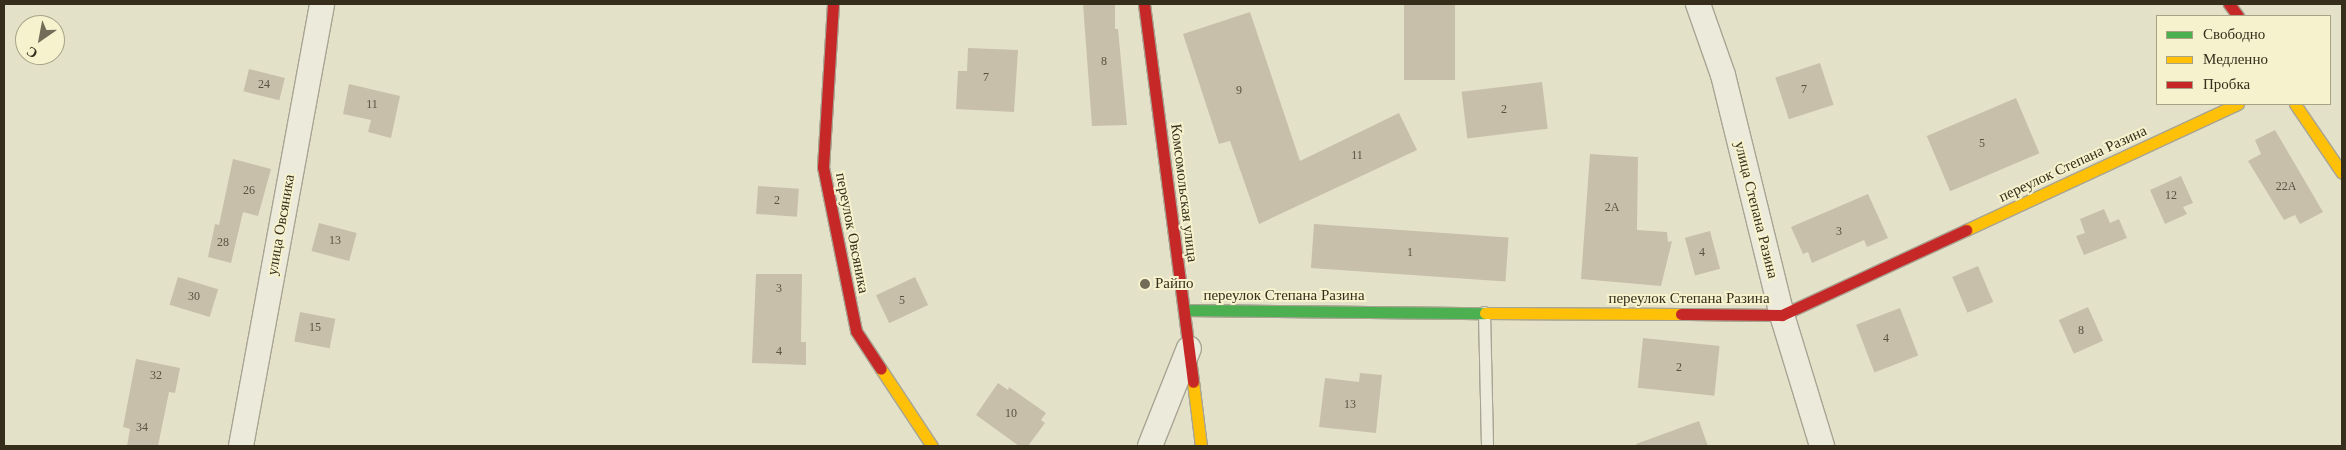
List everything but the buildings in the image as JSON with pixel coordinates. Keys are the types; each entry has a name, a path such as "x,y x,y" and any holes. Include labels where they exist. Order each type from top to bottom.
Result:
{"street":[{"name":"улица Овсяника","path":"241,446 322,4"},
{"name":"переулок Овсяника","path":"833,4 823,167 856,331 932,446"},
{"name":"Комсомольская улица","path":"1144,4 1201,446"},
{"name":"улица Степана Разина","path":"1698,4 1723,75 1782,314 1822,446"},
{"path":"2229,4 2237,15"},
{"name":"переулок Степана Разина","path":"1184,310 1782,314 2236,105"},
{"path":"2296,105 2342,173"},
{"path":"1150,446 1189,348"}],"lane":[{"path":"1484,312 1487,446"}],"traffic: fast":[{"path":"1184,310 1485,313"}],"traffic: slow":[{"path":"1966,230 2236,105"},
{"path":"2296,105 2342,173"},
{"path":"1485,313 1681,314"},
{"path":"881,369 932,446"},
{"path":"1193,382 1201,446"}],"traffic: jam":[{"path":"833,4 823,167 856,331 881,369"},
{"path":"1144,4 1193,382"},
{"path":"2229,4 2237,15"},
{"path":"1681,314 1782,315 1966,230"}],"place":[{"name":"Райпо","path":"1145,284"}]}
